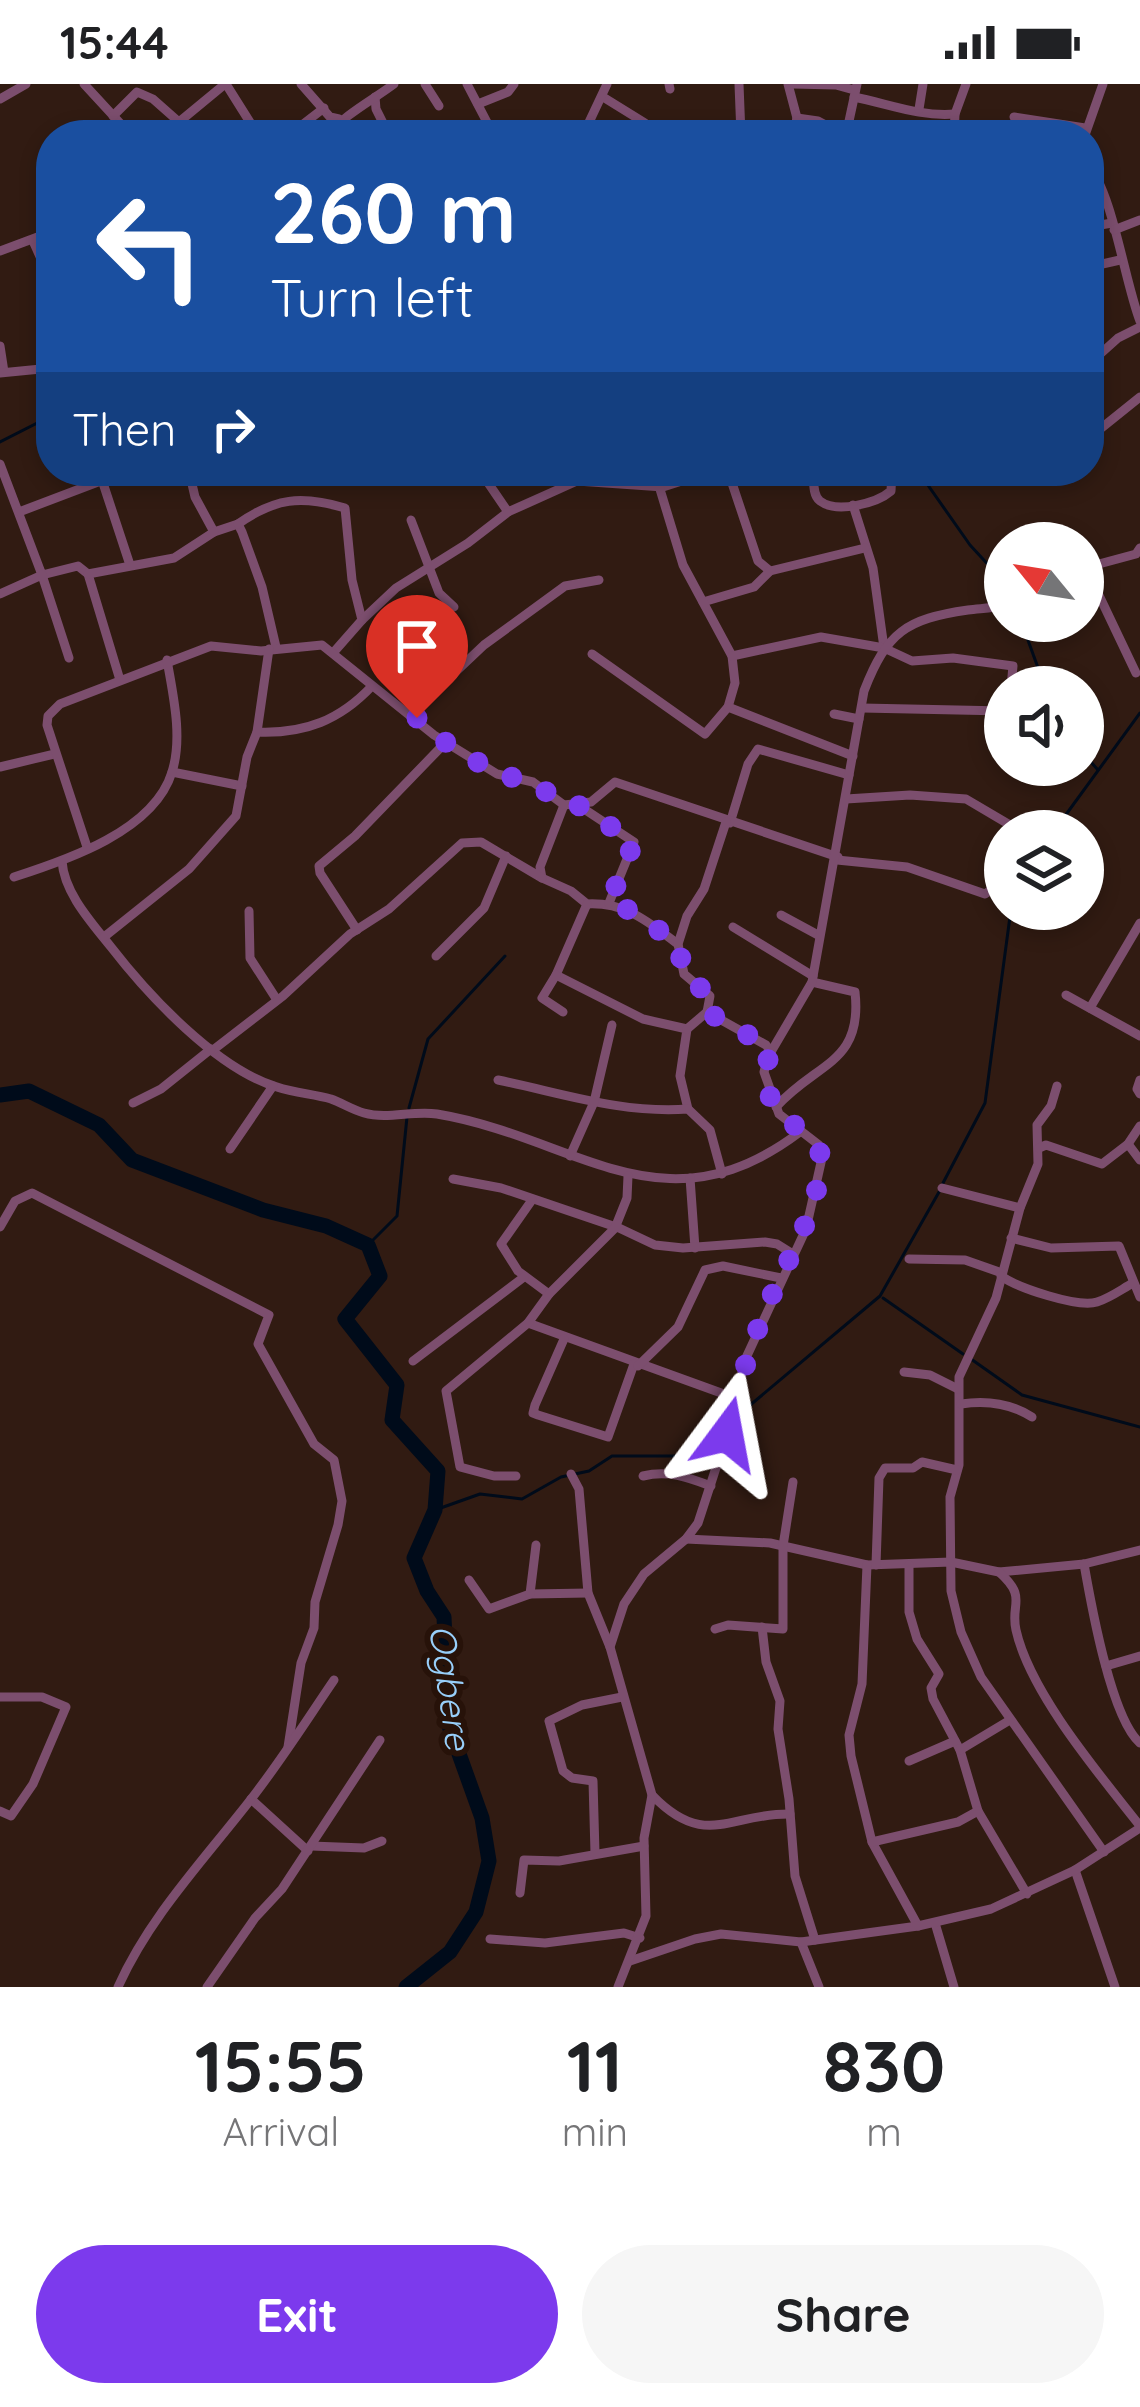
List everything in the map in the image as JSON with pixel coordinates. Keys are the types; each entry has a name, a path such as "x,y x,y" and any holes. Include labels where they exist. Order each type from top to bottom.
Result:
{"street":[{"path":"0,99 26,84"},
{"path":"84,84 117,120"},
{"path":"113,116 148,84"},
{"path":"181,120 226,84 249,120"},
{"path":"301,84 330,117 339,119 362,110 394,84"},
{"path":"425,84 439,106"},
{"path":"467,84 486,120"},
{"path":"478,104 508,92 514,84"},
{"path":"739,84 740,120"},
{"path":"811,120 797,118 790,84 855,90 906,112 955,114"},
{"path":"920,109 922,84"},
{"path":"954,120 966,84"},
{"path":"1090,120 1103,84"},
{"path":"589,120 602,88 641,120"},
{"path":"848,120 855,90"},
{"path":"137,92 153,99 176,120"},
{"path":"375,97 383,120"},
{"path":"308,120 323,108"},
{"path":"1014,116 1038,120"},
{"path":"1104,203 1135,294 1140,324 1104,351"},
{"path":"1104,227 1140,220"},
{"path":"0,251 36,240"},
{"path":"33,241 36,248"},
{"path":"1104,264 1120,260"},
{"path":"0,346 2,373 36,370"},
{"path":"1104,426 1140,397"},
{"path":"0,464 69,658"},
{"path":"19,512 86,486"},
{"path":"103,486 130,565"},
{"path":"193,486 214,532"},
{"path":"490,486 508,512"},
{"path":"333,653 396,588 508,512 557,486"},
{"path":"592,654 704,734 728,706 735,683 732,656 682,565 659,486"},
{"path":"733,486 758,561 770,571"},
{"path":"814,486 821,502 853,505 884,498 891,486"},
{"path":"88,574 174,558 273,502 343,506 362,620"},
{"path":"853,505 873,568 884,647"},
{"path":"411,520 428,570 439,592 454,607"},
{"path":"104,937 189,869 236,816 273,648 257,571 238,524"},
{"path":"703,602 754,587 770,571 865,548"},
{"path":"1104,563 1139,553"},
{"path":"0,594 42,575 79,566 88,574 120,680"},
{"path":"411,714 484,645 566,586 599,580"},
{"path":"610,1647 624,1604 644,1574 698,1523 745,1360 806,1228 822,1158 819,1145 776,1107 764,1072 813,979 864,691 884,647 912,622 984,608"},
{"path":"1104,609 1136,674"},
{"path":"732,656 821,638 884,647 912,661 952,658 1013,666"},
{"path":"87,847 55,754 48,716 59,704 211,646 314,644 333,653 356,676 446,742 497,774 533,782 564,805 590,802 615,782 837,858 907,867 984,894"},
{"path":"14,877 62,861 143,818 172,772 176,720 167,660"},
{"path":"257,732 281,733 336,718 373,686"},
{"path":"728,706 853,756"},
{"path":"834,714 984,711"},
{"path":"722,1174 710,1130 688,1109 680,1076 682,1041 687,1029 707,1012 710,996 684,974 678,944 687,916 704,889 748,764 772,725"},
{"path":"357,930 320,873 320,862 356,836 446,742"},
{"path":"758,749 849,775"},
{"path":"0,767 55,754"},
{"path":"172,772 242,786"},
{"path":"846,799 910,795 966,799 985,810"},
{"path":"542,878 540,867 564,805"},
{"path":"578,805 634,842 609,903"},
{"path":"133,1103 161,1090 277,1000 462,843 481,842 587,904 609,903 632,911 678,944"},
{"path":"436,956 484,908 506,856"},
{"path":"62,861 72,894 158,1001 212,1049 273,1086 332,1100 364,1114 437,1114 628,1176 722,1174 770,1155 800,1132"},
{"path":"563,1012 542,998 587,904"},
{"path":"249,911 250,958 277,1000"},
{"path":"782,915 818,935"},
{"path":"1090,1008 1140,923"},
{"path":"733,927 813,979 855,992 850,1047 790,1091 776,1107"},
{"path":"556,975 643,1019 687,1029"},
{"path":"1066,995 1140,1036"},
{"path":"707,1012 771,1052"},
{"path":"569,1156 594,1102 611,1024"},
{"path":"498,1080 653,1112 688,1109"},
{"path":"1140,1080 1140,1094"},
{"path":"230,1149 273,1086"},
{"path":"1057,1087 1037,1125 1038,1164 1020,1208 996,1298 959,1377 958,1470 950,1497 952,1591 962,1632 981,1677 1104,1852"},
{"path":"1040,1148 1046,1144 1102,1164 1128,1144 1140,1126"},
{"path":"1128,1144 1140,1160"},
{"path":"516,1476 494,1477 460,1467 448,1387 528,1323 549,1294 615,1228 627,1198 628,1176"},
{"path":"690,1178 694,1248"},
{"path":"453,1179 501,1188 655,1245 694,1248 765,1242 793,1254"},
{"path":"942,1188 1020,1208"},
{"path":"0,1227 15,1201 32,1193 269,1315 258,1345 314,1444 334,1460 341,1501 315,1602 310,1645 301,1663 288,1747"},
{"path":"532,1200 501,1244 524,1277 549,1294"},
{"path":"1011,1238 1051,1248 1119,1246 1140,1298"},
{"path":"909,1259 964,1261 1002,1275 1014,1285 1085,1304 1133,1283"},
{"path":"564,1339 533,1413 608,1436 636,1365 678,1327 705,1270 723,1266 781,1278"},
{"path":"413,1361 524,1277"},
{"path":"528,1323 734,1398"},
{"path":"904,1372 930,1375 958,1389"},
{"path":"962,1404 992,1402 1032,1417"},
{"path":"918,1926 872,1842 849,1735 862,1684 879,1478 885,1468 913,1468 922,1462 958,1470"},
{"path":"643,1476 658,1472 682,1475 711,1486"},
{"path":"571,1474 579,1489 588,1593 610,1647 652,1795 662,1806 712,1828 790,1814"},
{"path":"715,1629 728,1625 780,1629 785,1624 782,1546 793,1482"},
{"path":"686,1539 782,1546 872,1565 951,1562 999,1572 1084,1564 1140,1550"},
{"path":"530,1594 536,1544"},
{"path":"1084,1564 1106,1666 1128,1726 1140,1743"},
{"path":"909,1565 909,1612 917,1639 938,1668 932,1699 957,1746 978,1810 1027,1894"},
{"path":"630,1961 721,1934 801,1942 918,1926 991,1909 1075,1870 1140,1827 1067,1729 1040,1683 1015,1629 1019,1604 1010,1582 999,1572"},
{"path":"469,1580 489,1609 530,1594 588,1593"},
{"path":"762,1627 766,1662 779,1701 795,1876 815,1940"},
{"path":"1106,1666 1140,1656"},
{"path":"118,1987 161,1910 251,1799 334,1680"},
{"path":"0,1697 43,1696 65,1707 33,1784 11,1816 0,1811"},
{"path":"595,1853 593,1781 563,1772 549,1721 582,1706 622,1697"},
{"path":"909,1761 957,1746 1010,1720"},
{"path":"206,1987 309,1849 380,1740"},
{"path":"618,1987 646,1916 644,1846 652,1795"},
{"path":"251,1799 309,1849 364,1848 382,1841"},
{"path":"872,1842 958,1822 978,1810"},
{"path":"520,1893 524,1860 559,1861 644,1846"},
{"path":"1075,1870 1115,1987"},
{"path":"935,1923 954,1987"},
{"path":"490,1939 544,1943 624,1933 640,1938"},
{"path":"801,1942 819,1987"}],"waterway":[{"path":"0,442 36,424"},
{"path":"929,486 984,560"},
{"path":"1029,642 1037,666"},
{"path":"1069,810 1140,713"},
{"path":"943,1183 985,1103 1008,930"},
{"path":"409,1108 428,1039 505,956"},
{"name":"Ogbere","path":"0,1095 29,1091 99,1125 132,1160 263,1210 326,1226 368,1245 380,1276 345,1319 397,1385 392,1420 438,1471 435,1510 414,1558 444,1617 449,1726 482,1818 489,1861 476,1912 450,1952 406,1987"},
{"path":"368,1245 397,1216 407,1117"},
{"path":"736,1417 880,1296 939,1192"},
{"path":"883,1298 963,1354"},
{"path":"971,1359 1022,1395 1140,1427"},
{"path":"435,1510 480,1494 522,1499 561,1477 589,1471 612,1456 685,1456 723,1427"}],"route":[{"path":"417,718 434,735 497,774 533,782 564,805 578,805 634,842 609,903 632,911 678,944 684,974 710,996 707,1012 766,1045 771,1052 764,1072 779,1114 819,1145 822,1158 806,1228 745,1360 727,1434"}]}
